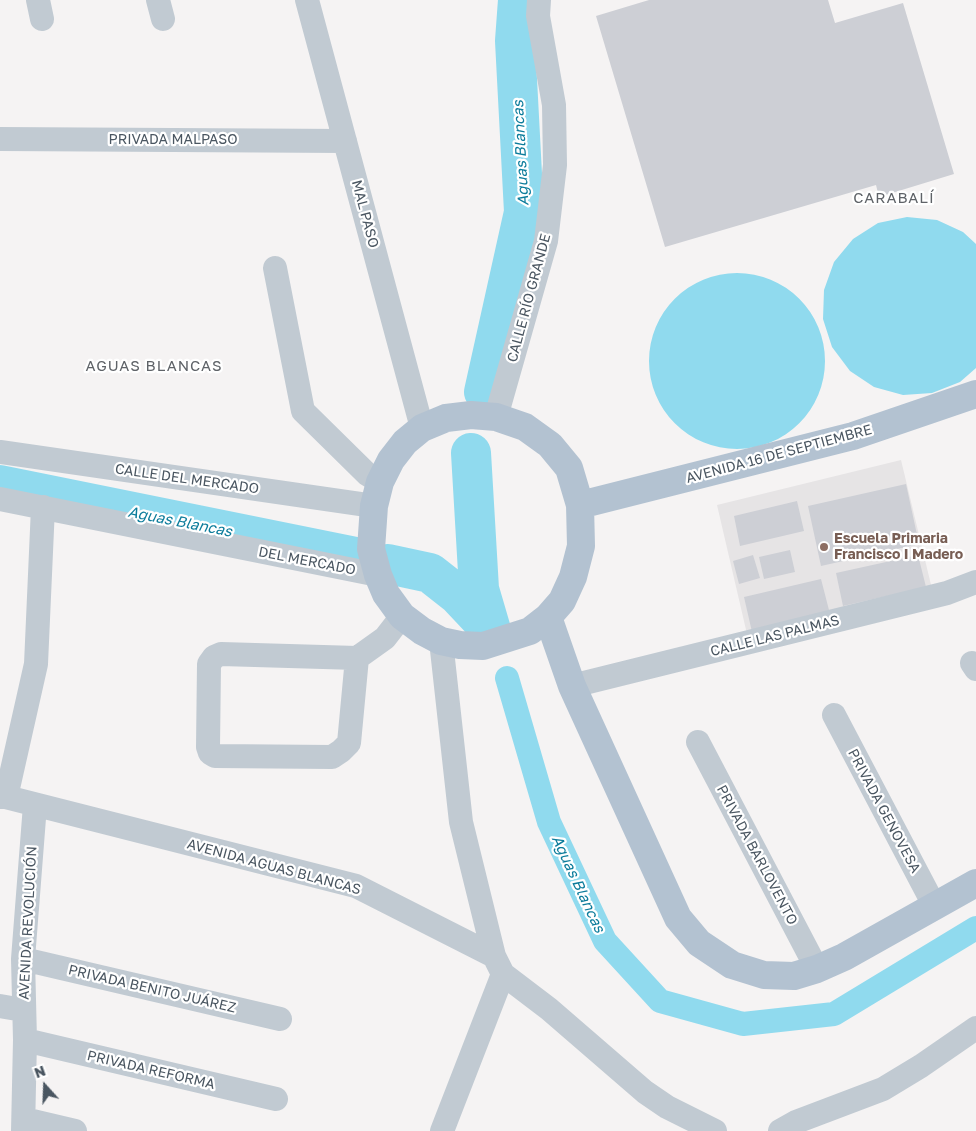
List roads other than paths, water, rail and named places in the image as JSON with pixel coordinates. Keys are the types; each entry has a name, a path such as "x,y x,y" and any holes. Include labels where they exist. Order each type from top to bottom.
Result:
{"main road":[{"name":"AVENIDA 16 DE SEPTIEMBRE","path":"580,505 853,436 976,394"},
{"path":"471,415 496,417 525,427 550,445 569,468 580,505 581,546 573,577 562,601 548,618 530,631 483,646 460,645 441,641 422,632 402,616 386,594 378,575 371,549 377,494 391,460 405,442 422,428 446,418 471,415"},
{"path":"548,618 572,686 678,918 700,943 732,965 764,975 794,976 817,969 844,957 976,883"}],"street":[{"name":"MAL PASO","path":"307,0 422,428"},
{"name":"CALLE RÍO GRANDE","path":"496,417 546,241 555,165 554,105 538,16 539,0"},
{"name":"PRIVADA MALPASO","path":"0,139 345,141"},
{"path":"275,268 303,411 367,474 377,494"},
{"name":"CALLE DEL MERCADO","path":"0,452 377,494"},
{"name":"DEL MERCADO","path":"0,499 378,575"},
{"path":"3,797 36,664 43,507"},
{"name":"CALLE LAS PALMAS","path":"572,686 937,595 976,582"},
{"path":"357,658 349,743 332,757 215,756 210,753 208,747 209,664 214,657 221,654 357,658 385,638 402,616"},
{"path":"441,641 461,822 499,965 442,1131"},
{"name":"PRIVADA GENOVESA","path":"834,715 935,907"},
{"name":"PRIVADA BARLOVENTO","path":"698,742 817,969"},
{"name":"AVENIDA AGUAS BLANCAS","path":"3,797 356,886 499,965 645,1092 667,1107 715,1131"},
{"name":"AVENIDA REVOLUCIÓN","path":"23,1125 24,959 35,805"},
{"name":"PRIVADA BENITO JUÁREZ","path":"24,959 280,1019"},
{"path":"0,1006 23,1010"},
{"path":"795,1128 883,1089 921,1066 976,1028"},
{"name":"PRIVADA REFORMA","path":"25,1040 276,1099"},
{"path":"23,1125 75,1131"}],"water":[{"path":"907,217 937,220 963,232 976,244 976,368 960,382 932,393 903,395 874,387 850,371 832,347 823,319 824,290 834,262 853,239 878,223"},
{"path":"728,273 746,273 779,283 805,305 815,319 821,335 825,361 821,387 815,403 793,429 779,439 763,445 746,449 728,449 695,439 669,417 659,403 653,387 649,370 649,352 659,319 681,293 695,283 711,277"}],"waterway":[{"name":"Aguas Blancas","path":"484,392 524,212 515,41 518,0"},
{"name":"Aguas Blancas","path":"471,453 479,589 491,630"},
{"name":"Aguas Blancas","path":"0,485 361,558"},
{"name":"Aguas Blancas","path":"388,564 430,573 458,595 490,629"},
{"name":"Aguas Blancas","path":"507,678 549,822 605,941 660,1001 743,1024 834,1014 976,928"}],"place":[{"name":"Escuela Primaria Francisco I Madero","path":"824,547"}],"district":[{"name":"CARABALÍ","path":"894,198"},
{"name":"AGUAS BLANCAS","path":"154,366"}]}
